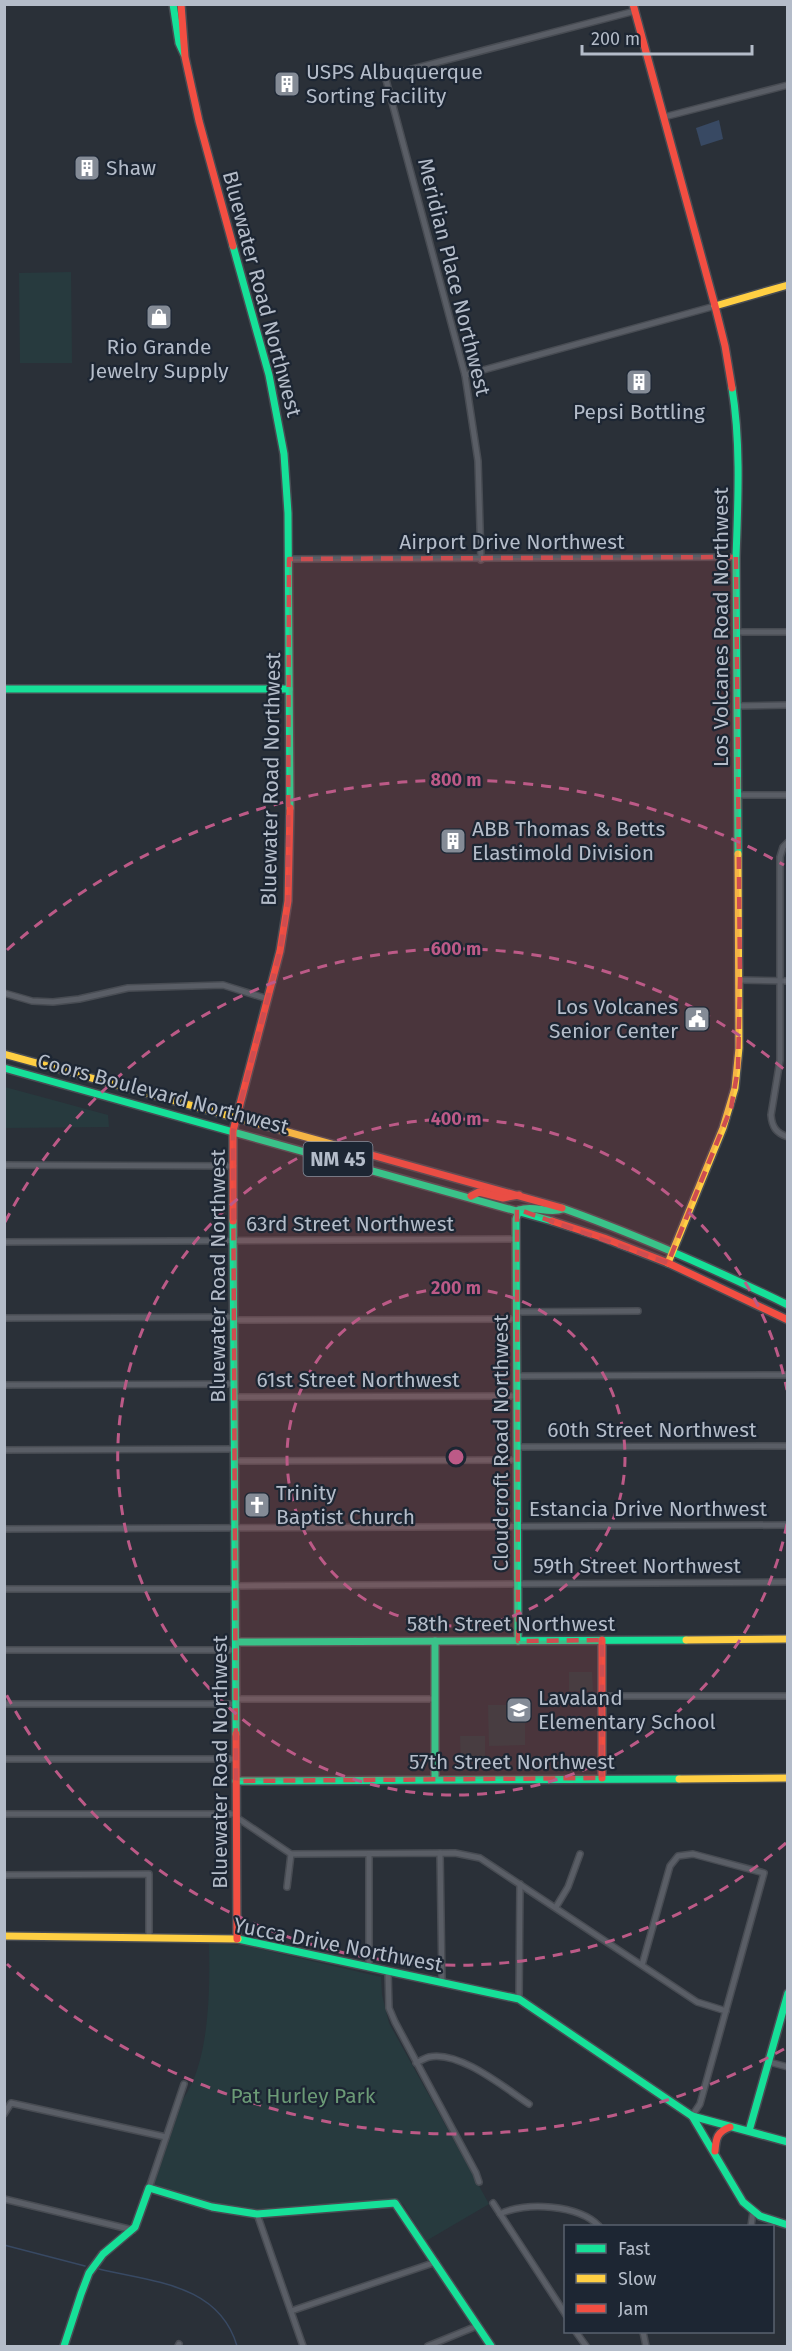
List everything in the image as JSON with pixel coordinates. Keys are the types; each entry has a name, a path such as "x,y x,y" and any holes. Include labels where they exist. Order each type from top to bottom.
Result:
{"street":[{"name":"Bluewater Road Northwest","path":"181,4 185,57 199,121 276,402 285,461 289,559 289,888 280,951 233,1131 237,1939"},
{"name":"Bluewater Road Northwest","path":"171,6 178,44 185,57"},
{"name":"Meridian Place Northwest","path":"482,560 478,461 465,375 385,76 634,8"},
{"name":"Los Volcanes Road Northwest","path":"634,8 725,346 735,407 738,501 736,558 740,980 738,1069 730,1108 668,1263"},
{"path":"664,117 788,85"},
{"path":"465,375 788,285"},
{"name":"Airport Drive Northwest","path":"289,559 736,558"},
{"path":"738,632 788,632"},
{"path":"4,689 289,689"},
{"path":"737,706 788,705"},
{"path":"739,795 788,795"},
{"path":"785,844 780,857 780,1060 771,1115 776,1131 788,1137"},
{"path":"740,980 788,981"},
{"path":"4,993 32,1001 53,1002 79,999 128,987 223,985 268,999"},
{"name":"Coors Boulevard Northwest","path":"5,1054 563,1209 672,1250 786,1304"},
{"name":"Coors Boulevard Northwest","path":"4,1068 519,1210 668,1263 788,1320"},
{"path":"4,1166 234,1166"},
{"path":"471,1196 479,1192 509,1198 519,1195"},
{"path":"519,1210 528,1206 555,1213 563,1209"},
{"name":"Cloudcroft Road Northwest","path":"518,1641 516,1219 519,1210"},
{"name":"63rd Street Northwest","path":"4,1242 516,1239"},
{"path":"738,1295 749,1296 775,1305 786,1304"},
{"path":"4,1318 517,1315 638,1311"},
{"path":"517,1376 788,1375"},
{"name":"61st Street Northwest","path":"4,1385 234,1384"},
{"name":"61st Street Northwest","path":"234,1397 517,1396"},
{"name":"60th Street Northwest","path":"517,1447 788,1446"},
{"path":"4,1450 235,1449"},
{"path":"235,1461 517,1460"},
{"name":"Estancia Drive Northwest","path":"4,1528 788,1525"},
{"name":"59th Street Northwest","path":"4,1589 788,1582"},
{"name":"58th Street Northwest","path":"4,1650 435,1641 788,1639"},
{"path":"602,1640 602,1778"},
{"path":"435,1641 435,1779"},
{"path":"602,1696 788,1696"},
{"path":"4,1704 435,1699"},
{"path":"4,1759 236,1759"},
{"name":"57th Street Northwest","path":"236,1780 788,1778"},
{"path":"4,1814 236,1816 291,1854 455,1853 480,1858 697,2002 726,2011"},
{"path":"440,1853 442,1982"},
{"path":"287,1887 291,1854"},
{"path":"556,1907 568,1887 580,1854"},
{"path":"642,1965 670,1866 678,1856 693,1854 764,1873 700,2104 692,2116"},
{"path":"369,1855 369,1966"},
{"path":"4,1875 149,1874 149,1937"},
{"path":"520,1884 519,1999 692,2116 788,2142"},
{"name":"Yucca Drive Northwest","path":"4,1936 237,1939 519,1999"},
{"path":"388,1971 389,2008 476,2173 478,2182"},
{"path":"749,2132 788,1993"},
{"path":"416,2063 430,2057 464,2062 529,2104"},
{"path":"768,2062 788,2067"},
{"path":"64,2346 93,2266 103,2253 133,2230 137,2224 184,2084"},
{"path":"4,2114 11,2103 166,2137"},
{"path":"692,2116 739,2196 753,2212 769,2221 788,2225"},
{"path":"715,2153 716,2137 722,2130 730,2127"},
{"path":"149,2188 212,2207 257,2214 395,2204 491,2346"},
{"path":"4,2199 133,2230"},
{"path":"493,2203 564,2312"},
{"path":"500,2214 512,2208 521,2207 571,2210 588,2217 598,2225"},
{"path":"751,2225 753,2212"},
{"path":"257,2214 303,2346"},
{"path":"291,2311 436,2262"},
{"path":"428,2346 477,2326"},
{"path":"577,2333 586,2346"}],"highlighted area":[{"path":"736,557 740,980 738,1069 731,1108 668,1263 517,1209 518,1641 602,1640 602,1778 236,1781 233,1131 280,951 288,901 289,559"}],"green space":[{"path":"71,272 72,363 20,363 19,273"},
{"path":"5,1087 108,1115 109,1127 5,1128"},
{"path":"569,1672 592,1672 593,1691 569,1691"},
{"path":"488,1705 525,1705 525,1745 489,1746"},
{"path":"460,1736 485,1736 485,1763 461,1763"},
{"name":"Pat Hurley Park","path":"209,1943 242,1945 381,1977 382,1995 389,2023 489,2204 426,2241 403,2204 394,2199 245,2210 219,2207 154,2185 183,2099 199,2065 208,2003"}],"water":[{"path":"719,120 723,139 701,146 696,128"}],"waterway":[{"path":"4,2245 85,2266"},
{"path":"99,2269 162,2283 200,2298 228,2325 237,2346"}],"traffic: fast":[{"path":"173,4 179,43 184,54"},
{"path":"233,246 269,375 284,454 288,513 290,808"},
{"path":"732,388 737,430 738,473 736,557 738,854"},
{"path":"4,689 289,689"},
{"path":"4,1068 552,1221"},
{"path":"562,1208 677,1254 788,1305"},
{"path":"519,1210 563,1209"},
{"path":"518,1641 516,1219 519,1210"},
{"path":"233,1221 236,1734"},
{"path":"236,1642 686,1640"},
{"path":"435,1641 435,1779"},
{"path":"236,1781 679,1779"},
{"path":"238,1939 519,1999 692,2116 743,2202 760,2216 788,2225"},
{"path":"749,2131 788,1993"},
{"path":"692,2116 788,2142"},
{"path":"64,2346 89,2273 103,2254 135,2227 149,2188 212,2207 257,2214 395,2203 491,2346"}],"traffic: slow":[{"path":"715,306 788,285"},
{"path":"668,1263 723,1128 735,1088 739,1048 738,854"},
{"path":"4,1054 368,1154"},
{"path":"686,1640 788,1639"},
{"path":"679,1779 788,1778"},
{"path":"4,1936 238,1939"}],"traffic: jam":[{"path":"181,4 185,57 199,121 233,246"},
{"path":"633,4 715,306 732,388"},
{"path":"233,1221 233,1131 280,951 288,901 290,808"},
{"path":"368,1154 562,1208"},
{"path":"471,1196 479,1192 503,1198 519,1195"},
{"path":"552,1221 668,1263 788,1320"},
{"path":"602,1640 602,1778"},
{"path":"236,1734 237,1939"},
{"path":"715,2151 718,2136 730,2127"}],"place":[{"name":"USPS Albuquerque Sorting Facility","path":"287,84"},
{"name":"Shaw","path":"87,168"},
{"name":"Rio Grande Jewelry Supply","path":"159,317"},
{"name":"Pepsi Bottling","path":"639,382"},
{"name":"ABB Thomas & Betts Elastimold Division","path":"453,841"},
{"name":"Los Volcanes Senior Center","path":"697,1019"},
{"name":"Trinity Baptist Church","path":"257,1505"},
{"name":"Lavaland Elementary School","path":"519,1710"}]}
